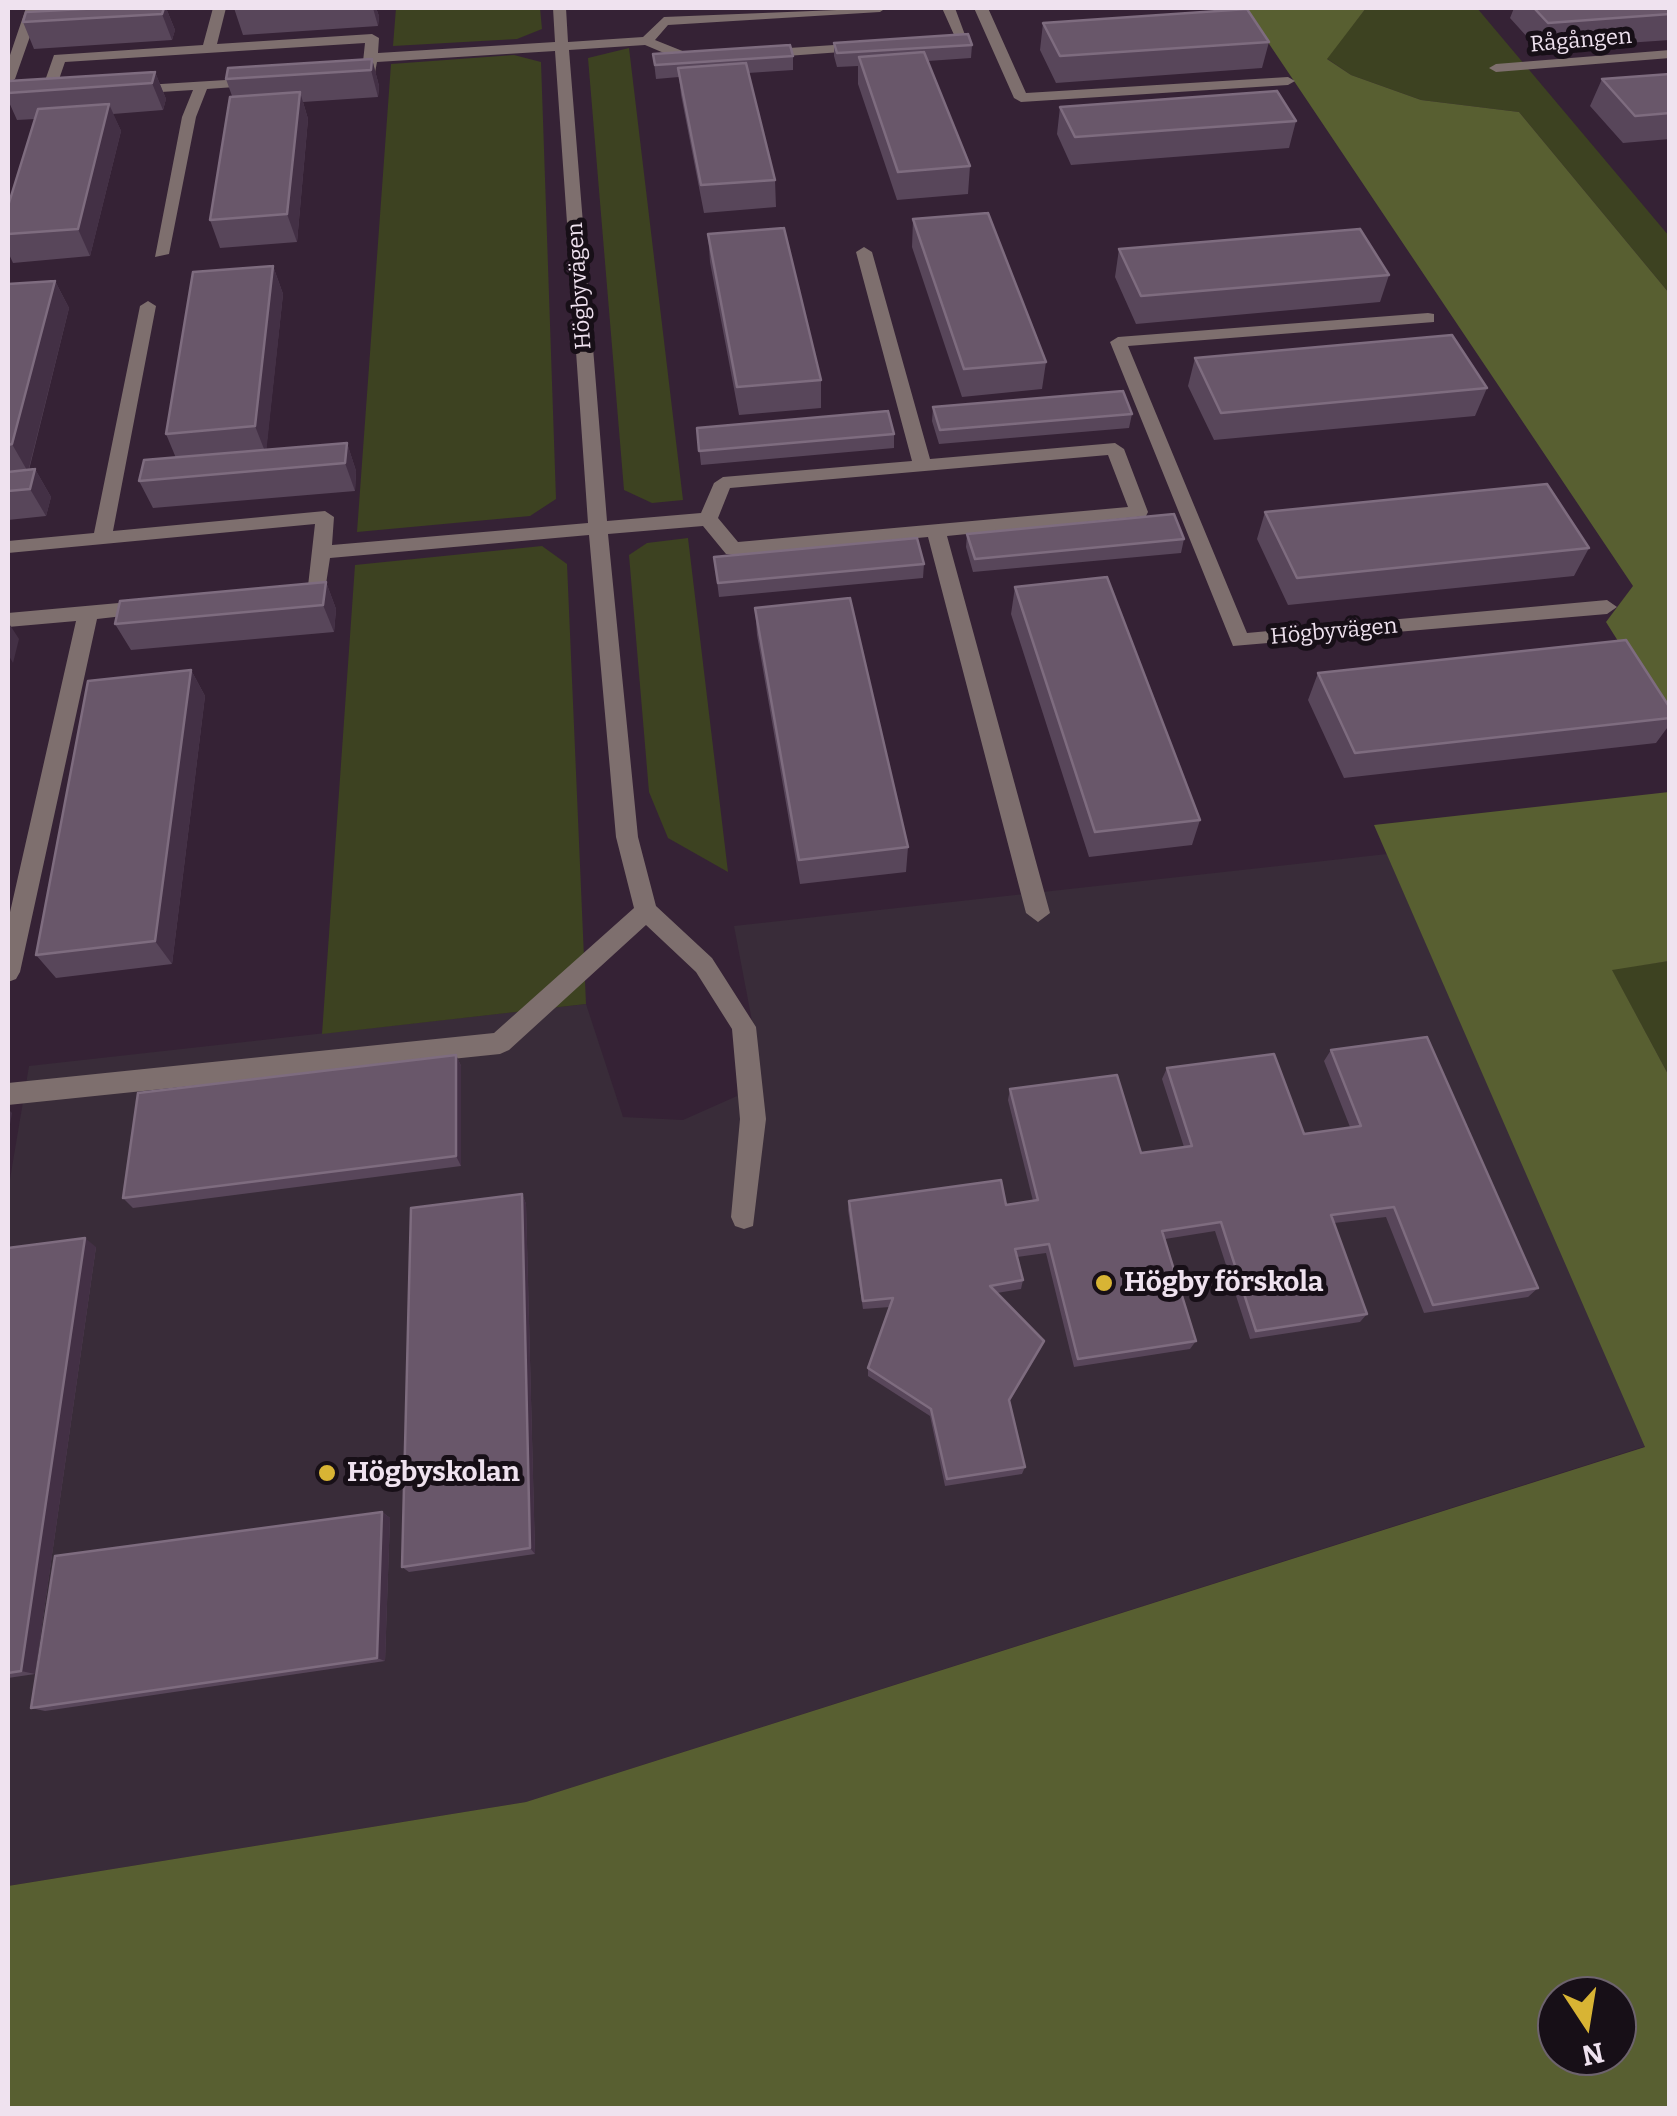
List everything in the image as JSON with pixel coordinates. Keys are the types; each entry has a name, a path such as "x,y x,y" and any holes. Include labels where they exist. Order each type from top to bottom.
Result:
{"street":[{"path":"26,76 33,8"},
{"path":"209,48 218,8"},
{"name":"Högbyvägen","path":"559,8 627,837 646,911"},
{"path":"647,42 664,21 880,8"},
{"path":"924,43 963,40 952,14 983,13 1021,98 1288,81"},
{"path":"26,76 59,58 372,38 369,75 332,77"},
{"path":"370,58 647,42 688,58 722,56"},
{"path":"740,55 886,45"},
{"name":"Rågången","path":"1496,68 1670,54"},
{"path":"26,76 46,96 86,93"},
{"path":"105,92 276,80"},
{"path":"161,254 189,117 202,85"},
{"path":"864,252 923,466"},
{"path":"102,538 148,306"},
{"name":"Högbyvägen","path":"1428,318 1118,342 1149,476 1240,641 1607,606"},
{"name":"Högbyvägen","path":"1115,449 1149,476 1140,512 734,550 708,518 724,483 1115,449"},
{"path":"8,547 324,516 317,592 260,597"},
{"path":"322,552 708,518"},
{"path":"936,530 1038,912"},
{"path":"8,620 183,604"},
{"path":"8,972 88,612"},
{"path":"8,1094 500,1043 646,911 704,965 744,1027 753,1119 744,1217"}],"shaded area":[{"path":"1387,854 1646,1446 526,1802 8,1886 8,1191 29,1066 586,1004 623,1117 683,1120 737,1096 752,1021 734,926"}],"green space":[{"path":"396,8 540,8 542,29 517,39 393,46"},
{"path":"1245,8 1366,8 1327,59 1351,75 1421,100 1519,112 1669,293 1669,722 1606,622 1633,586"},
{"path":"1366,8 1477,8 1669,236 1669,293 1519,112 1421,100 1351,75 1326,58"},
{"path":"629,48 683,500 652,503 624,490 588,58"},
{"path":"514,55 541,62 556,499 530,516 357,532 391,64"},
{"path":"688,538 728,872 668,838 649,792 629,555 647,543"},
{"path":"542,546 567,564 586,1004 322,1034 355,565"},
{"path":"1669,792 1669,961 1612,970 1669,1076 1669,2108 8,2108 8,1886 526,1802 1645,1447 1374,825"},
{"path":"1669,961 1669,1076 1611,969"}],"building":[{"path":"164,8 162,14 23,22 26,12"},
{"path":"1534,8 1670,8 1670,14 1548,23"},
{"path":"1247,9 1269,42 1060,56 1043,23"},
{"path":"968,34 972,45 837,53 834,43"},
{"path":"790,45 793,56 655,65 653,54"},
{"path":"924,52 970,166 898,172 859,57"},
{"path":"372,59 371,70 226,79 228,68"},
{"path":"746,63 775,180 701,185 678,68"},
{"path":"155,72 152,83 8,93 9,81"},
{"path":"1670,74 1670,113 1635,116 1602,79"},
{"path":"1277,91 1296,121 1075,137 1060,107"},
{"path":"300,92 287,214 210,220 230,97"},
{"path":"109,104 78,229 8,234 8,206 38,109"},
{"path":"988,213 1046,362 964,369 913,219"},
{"path":"784,228 821,380 737,387 708,234"},
{"path":"1360,229 1389,275 1141,296 1119,249"},
{"path":"273,266 255,426 166,434 193,272"},
{"path":"55,281 12,444 8,445 8,284"},
{"path":"1452,335 1487,388 1221,413 1195,358"},
{"path":"1123,391 1132,414 940,430 933,407"},
{"path":"888,411 894,434 699,451 697,428"},
{"path":"347,443 345,463 139,481 144,460"},
{"path":"35,469 30,489 8,491 8,472"},
{"path":"1547,484 1589,548 1297,578 1265,512"},
{"path":"1174,514 1184,539 975,559 967,534"},
{"path":"917,538 924,564 718,583 714,557"},
{"path":"1107,577 1200,820 1095,832 1015,587"},
{"path":"326,582 323,605 115,624 120,601"},
{"path":"850,598 908,847 799,860 755,608"},
{"path":"1626,640 1670,708 1670,718 1355,753 1318,673"},
{"path":"191,670 155,941 36,955 88,681"},
{"path":"1427,1037 1538,1288 1433,1305 1394,1207 1331,1215 1367,1314 1256,1331 1221,1222 1162,1231 1196,1341 1078,1359 1049,1244 1015,1249 1023,1280 990,1286 1044,1341 1009,1400 1025,1467 947,1479 931,1409 868,1368 893,1298 863,1301 849,1201 1001,1180 1006,1205 1038,1200 1010,1089 1117,1075 1141,1153 1192,1146 1167,1068 1274,1054 1304,1134 1361,1126 1331,1050"},
{"path":"456,1055 456,1156 123,1198 138,1093"},
{"path":"522,1194 530,1548 402,1567 411,1208"},
{"path":"85,1238 21,1671 8,1673 8,1248"},
{"path":"382,1512 377,1658 31,1708 55,1556"}],"place":[{"name":"Högby förskola","path":"1104,1283"},
{"name":"Högbyskolan","path":"327,1473"}]}
